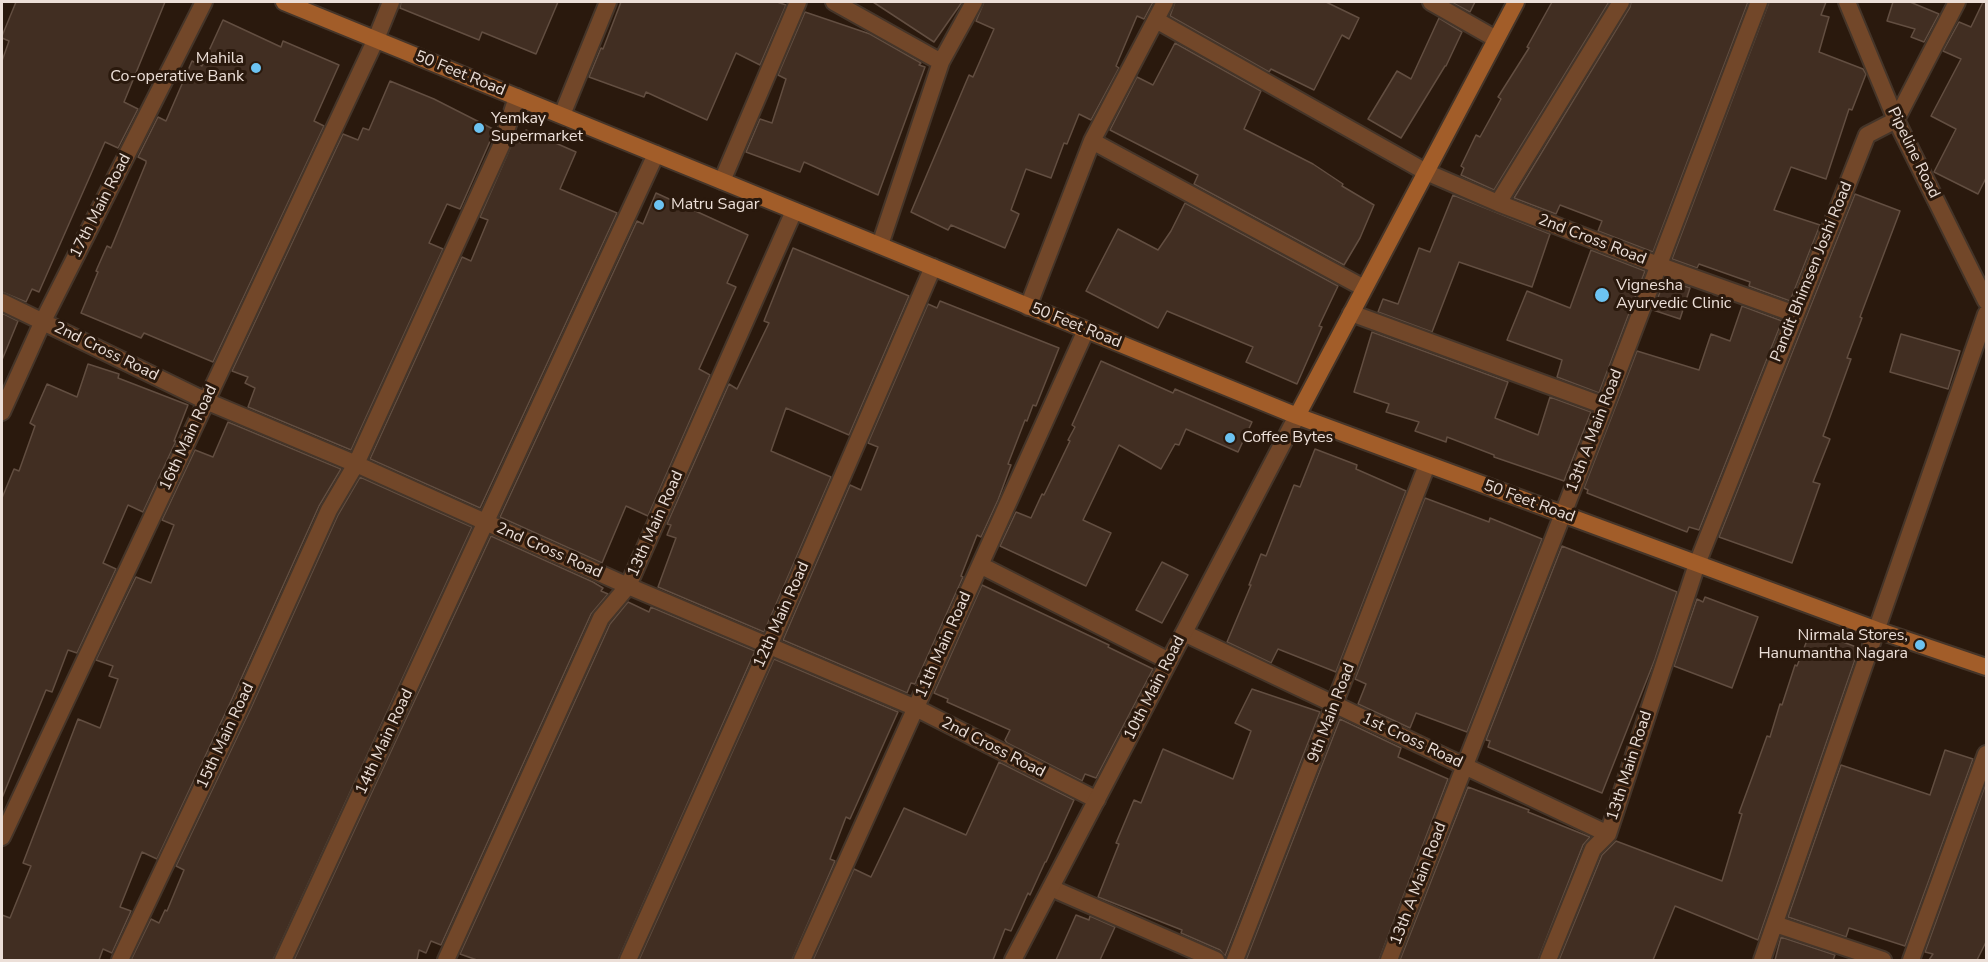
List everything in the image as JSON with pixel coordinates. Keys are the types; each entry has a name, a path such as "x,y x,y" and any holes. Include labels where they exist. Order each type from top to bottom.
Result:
{"main road":[{"name":"50 Feet Road","path":"284,2 1297,416 1876,630 1986,667"},
{"path":"1297,416 1516,2"}],"street":[{"name":"17th Main Road","path":"2,412 43,321 204,2"},
{"name":"16th Main Road","path":"2,837 376,39 391,2"},
{"path":"562,115 608,2"},
{"path":"722,181 798,2"},
{"path":"834,2 942,62"},
{"path":"880,245 942,62 974,2"},
{"path":"1028,307 1092,141 1165,2"},
{"path":"1431,2 1496,39"},
{"path":"1498,203 1621,2"},
{"name":"13th A Main Road","path":"1389,960 1605,406 1758,2"},
{"name":"Pipeline Road","path":"1847,2 1896,120 1986,301"},
{"path":"1896,120 1957,2"},
{"name":"2nd Cross Road","path":"1156,20 1426,172 1498,203 1658,265 1795,314"},
{"name":"15th Main Road","path":"120,960 242,703 329,510 356,464 501,146 517,97"},
{"name":"Pandit Bhimsen Joshi Road","path":"1697,564 1867,135 1896,120"},
{"path":"1092,141 1364,288"},
{"name":"14th Main Road","path":"283,960 656,154"},
{"name":"13th Main Road","path":"446,960 601,618 628,586 794,210"},
{"name":"12th Main Road","path":"628,960 769,646 933,267"},
{"name":"2nd Cross Road","path":"2,302 206,401 356,464 628,586 916,708 1096,800"},
{"path":"1351,313 1605,406"},
{"path":"1762,960 1986,314"},
{"name":"11th Main Road","path":"802,960 1086,330"},
{"name":"10th Main Road","path":"1013,960 1297,416"},
{"name":"9th Main Road","path":"1235,960 1427,465"},
{"name":"13th Main Road","path":"1548,960 1593,849 1608,834 1697,564"},
{"path":"980,565 1169,661"},
{"name":"1st Cross Road","path":"1184,633 1608,834"},
{"path":"1911,960 1986,754"},
{"path":"1051,888 1216,960"},
{"path":"1775,924 1883,960"}],"building":[{"path":"16,2 165,2 124,102 138,109 118,148 105,142 39,292 32,289 26,302 2,292 2,61 9,41 2,36"},
{"path":"401,2 558,2 536,54 482,32 479,40 400,8"},
{"path":"621,2 777,2 786,5 760,65 736,53 707,120 646,92 644,97 589,77 601,48 603,49"},
{"path":"873,2 962,2 934,42"},
{"path":"984,2 1153,2 1144,19 1137,16 1116,66 1119,68 1091,120 1079,114 1067,144 1064,143 1051,178 1026,169 1011,210 1019,214 1005,248 951,225 948,230 911,212 969,75 973,77 994,29 976,21"},
{"path":"1175,2 1326,2 1359,18 1349,39 1342,35 1314,90 1271,69 1269,72 1170,16"},
{"path":"1451,2 1475,2 1470,12"},
{"path":"1552,2 1609,2 1494,190 1461,175 1464,168 1461,166 1476,135 1480,137 1501,99 1498,97 1529,48 1527,47"},
{"path":"1631,2 1748,2 1653,252 1598,231 1602,221 1560,205 1556,214 1514,198"},
{"path":"1769,2 1826,2 1821,15 1829,17 1819,52 1863,69 1866,74 1852,110 1849,109 1826,179 1791,167 1774,210 1820,225 1790,301 1749,286 1750,282 1699,264 1697,268 1672,259"},
{"path":"1893,2 1910,2 1939,14 1924,42 1911,37 1915,29 1887,21"},
{"path":"1983,2 1986,2 1986,178 1978,194 1934,172 1956,129 1931,116 1961,59 1943,51 1959,22 1971,27"},
{"path":"805,12 870,34 925,67 878,195 804,162 800,172 746,152 760,119 772,123 786,79 778,75"},
{"path":"1439,18 1462,32 1446,66 1401,138 1368,119 1397,71 1411,79"},
{"path":"223,20 281,47 283,41 339,65 314,121 324,126 213,362 144,333 141,338 81,313 98,272 96,271 107,246 111,248 146,163 138,157 158,117 166,121 192,61 202,66"},
{"path":"1175,43 1261,91 1244,129 1313,164 1343,184 1342,186 1374,205 1360,238 1344,265 1194,184 1198,175 1110,130 1137,77 1153,85"},
{"path":"390,81 434,99 495,130 460,209 447,204 429,243 443,249 351,450 248,407 255,388 245,383 248,377 232,371 343,134 358,140 363,128 369,130"},
{"path":"526,130 576,152 560,189 617,213 480,508 370,459 462,257 471,261 488,220 480,217 514,139 521,143"},
{"path":"656,193 748,235 727,283 736,287 699,369 710,375 648,516 626,506 602,563 500,517 637,221 643,224"},
{"path":"1855,194 1900,211 1860,317 1862,318 1847,358 1851,359 1823,436 1830,439 1813,482 1820,484 1792,563 1719,537"},
{"path":"1453,195 1550,234 1532,287 1459,262 1432,332 1378,312 1383,299 1398,304 1419,248 1430,252"},
{"path":"1185,203 1338,286 1319,326 1322,327 1297,384 1246,362 1253,347 1167,311 1158,328 1086,291 1118,229 1158,250 1171,231"},
{"path":"793,248 909,296 849,435 786,408 771,451 831,477 764,632 658,587 676,538 667,535 671,525 667,524 729,384 737,389 769,323 764,321"},
{"path":"1591,250 1645,271 1599,393 1557,377 1562,360 1507,340 1527,291 1570,308"},
{"path":"1665,279 1690,288 1680,319 1653,310"},
{"path":"940,301 1059,348 1036,406 1033,405 1027,421 1025,420 1008,464 1011,465 998,500 981,537 977,535 961,576 963,577 915,684 911,683 907,693 783,640 850,485 861,490 878,447 868,443 928,304 937,308"},
{"path":"1742,306 1782,321 1699,530 1689,527 1687,532 1587,493 1588,490 1584,488 1637,351 1699,370 1711,334 1730,341"},
{"path":"2,313 18,321 2,360"},
{"path":"1372,332 1508,382 1495,418 1538,435 1550,397 1591,412 1564,481 1494,457 1494,455 1447,437 1446,442 1415,431 1419,422 1386,412 1389,404 1354,392"},
{"path":"1901,334 1960,351 1948,389 1890,372"},
{"path":"1101,361 1173,393 1175,389 1252,422 1238,452 1186,429 1179,445 1175,444 1161,469 1119,445 1083,520 1111,533 1086,586 1000,546 1016,512 1031,518 1042,494 1044,495 1070,441 1068,440 1075,427 1072,425"},
{"path":"88,364 119,374 118,378 188,405 174,441 176,441 143,512 128,505 103,563 116,569 77,653 68,650 52,692 46,690 2,798 2,498 14,469 19,471 35,426 30,423 47,384 77,397"},
{"path":"228,422 341,469 319,506 157,859 142,852 120,907 131,911 112,953 103,949 99,960 2,960 2,915 10,918 31,866 23,863 78,719 100,728 118,679 109,676 113,666 96,660 136,577 151,583 174,525 162,520 195,450 213,457"},
{"path":"1315,449 1357,465 1356,469 1406,491 1336,672 1278,649 1271,663 1227,642 1251,585 1249,585 1261,554 1266,556 1294,485 1300,487"},
{"path":"360,477 472,527 273,960 131,960 151,919 159,923 165,910 167,911 184,870 176,866 251,708 338,515"},
{"path":"1425,498 1489,522 1490,518 1542,539 1467,732 1416,713 1410,728 1358,704 1366,684 1355,679"},
{"path":"491,536 593,582 603,588 601,591 608,594 591,614 441,945 431,941 426,953 419,950 417,960 294,960"},
{"path":"1562,546 1677,592 1655,659 1602,793 1488,747 1490,741 1486,740"},
{"path":"1162,562 1188,575 1162,623 1136,610"},
{"path":"982,585 1109,645 1108,647 1153,669 1096,778 1085,774 1082,781 1007,743 1005,740 1010,730 947,702 948,699 934,693"},
{"path":"1705,597 1758,617 1732,688 1674,666 1697,599 1703,602"},
{"path":"628,602 649,612 651,607 755,651 618,960 477,960 460,954 610,624"},
{"path":"1811,630 1859,648 1758,940 1675,906 1653,960 1559,960 1602,855 1616,841 1722,881 1742,814 1739,813 1767,736 1770,737 1780,704 1782,705 1795,665 1797,666"},
{"path":"774,659 898,712 850,819 846,817 830,859 835,861 792,960 639,960"},
{"path":"1252,689 1320,712 1225,956 1220,950 1181,933 1182,930 1098,897 1119,844 1116,843 1134,800 1141,803 1163,749 1233,779 1251,731 1235,723"},
{"path":"1340,719 1401,748 1398,757 1448,779 1379,960 1246,960"},
{"path":"1945,750 1973,759 1905,946 1849,928 1846,937 1788,917 1841,765 1930,795"},
{"path":"999,762 1074,800 1030,895 1028,893 1011,931 1005,929 993,960 813,960 854,869 871,877 904,808 966,835"},
{"path":"1986,783 1986,942 1977,960 1929,960 1933,954 1925,952"},
{"path":"1468,787 1529,810 1528,812 1590,837 1583,845 1538,960 1400,960"},
{"path":"1076,915 1089,920 1090,916 1115,927 1100,960 1056,960"},
{"path":"1781,937 1835,955 1833,960 1775,960"}],"place":[{"name":"Mahila Co-operative Bank","path":"256,68"},
{"name":"Yemkay Supermarket","path":"479,128"},
{"name":"Matru Sagar","path":"659,205"},
{"name":"Vignesha Ayurvedic Clinic","path":"1602,295"},
{"name":"Coffee Bytes","path":"1230,438"},
{"name":"Nirmala Stores, Hanumantha Nagara","path":"1920,645"}]}
